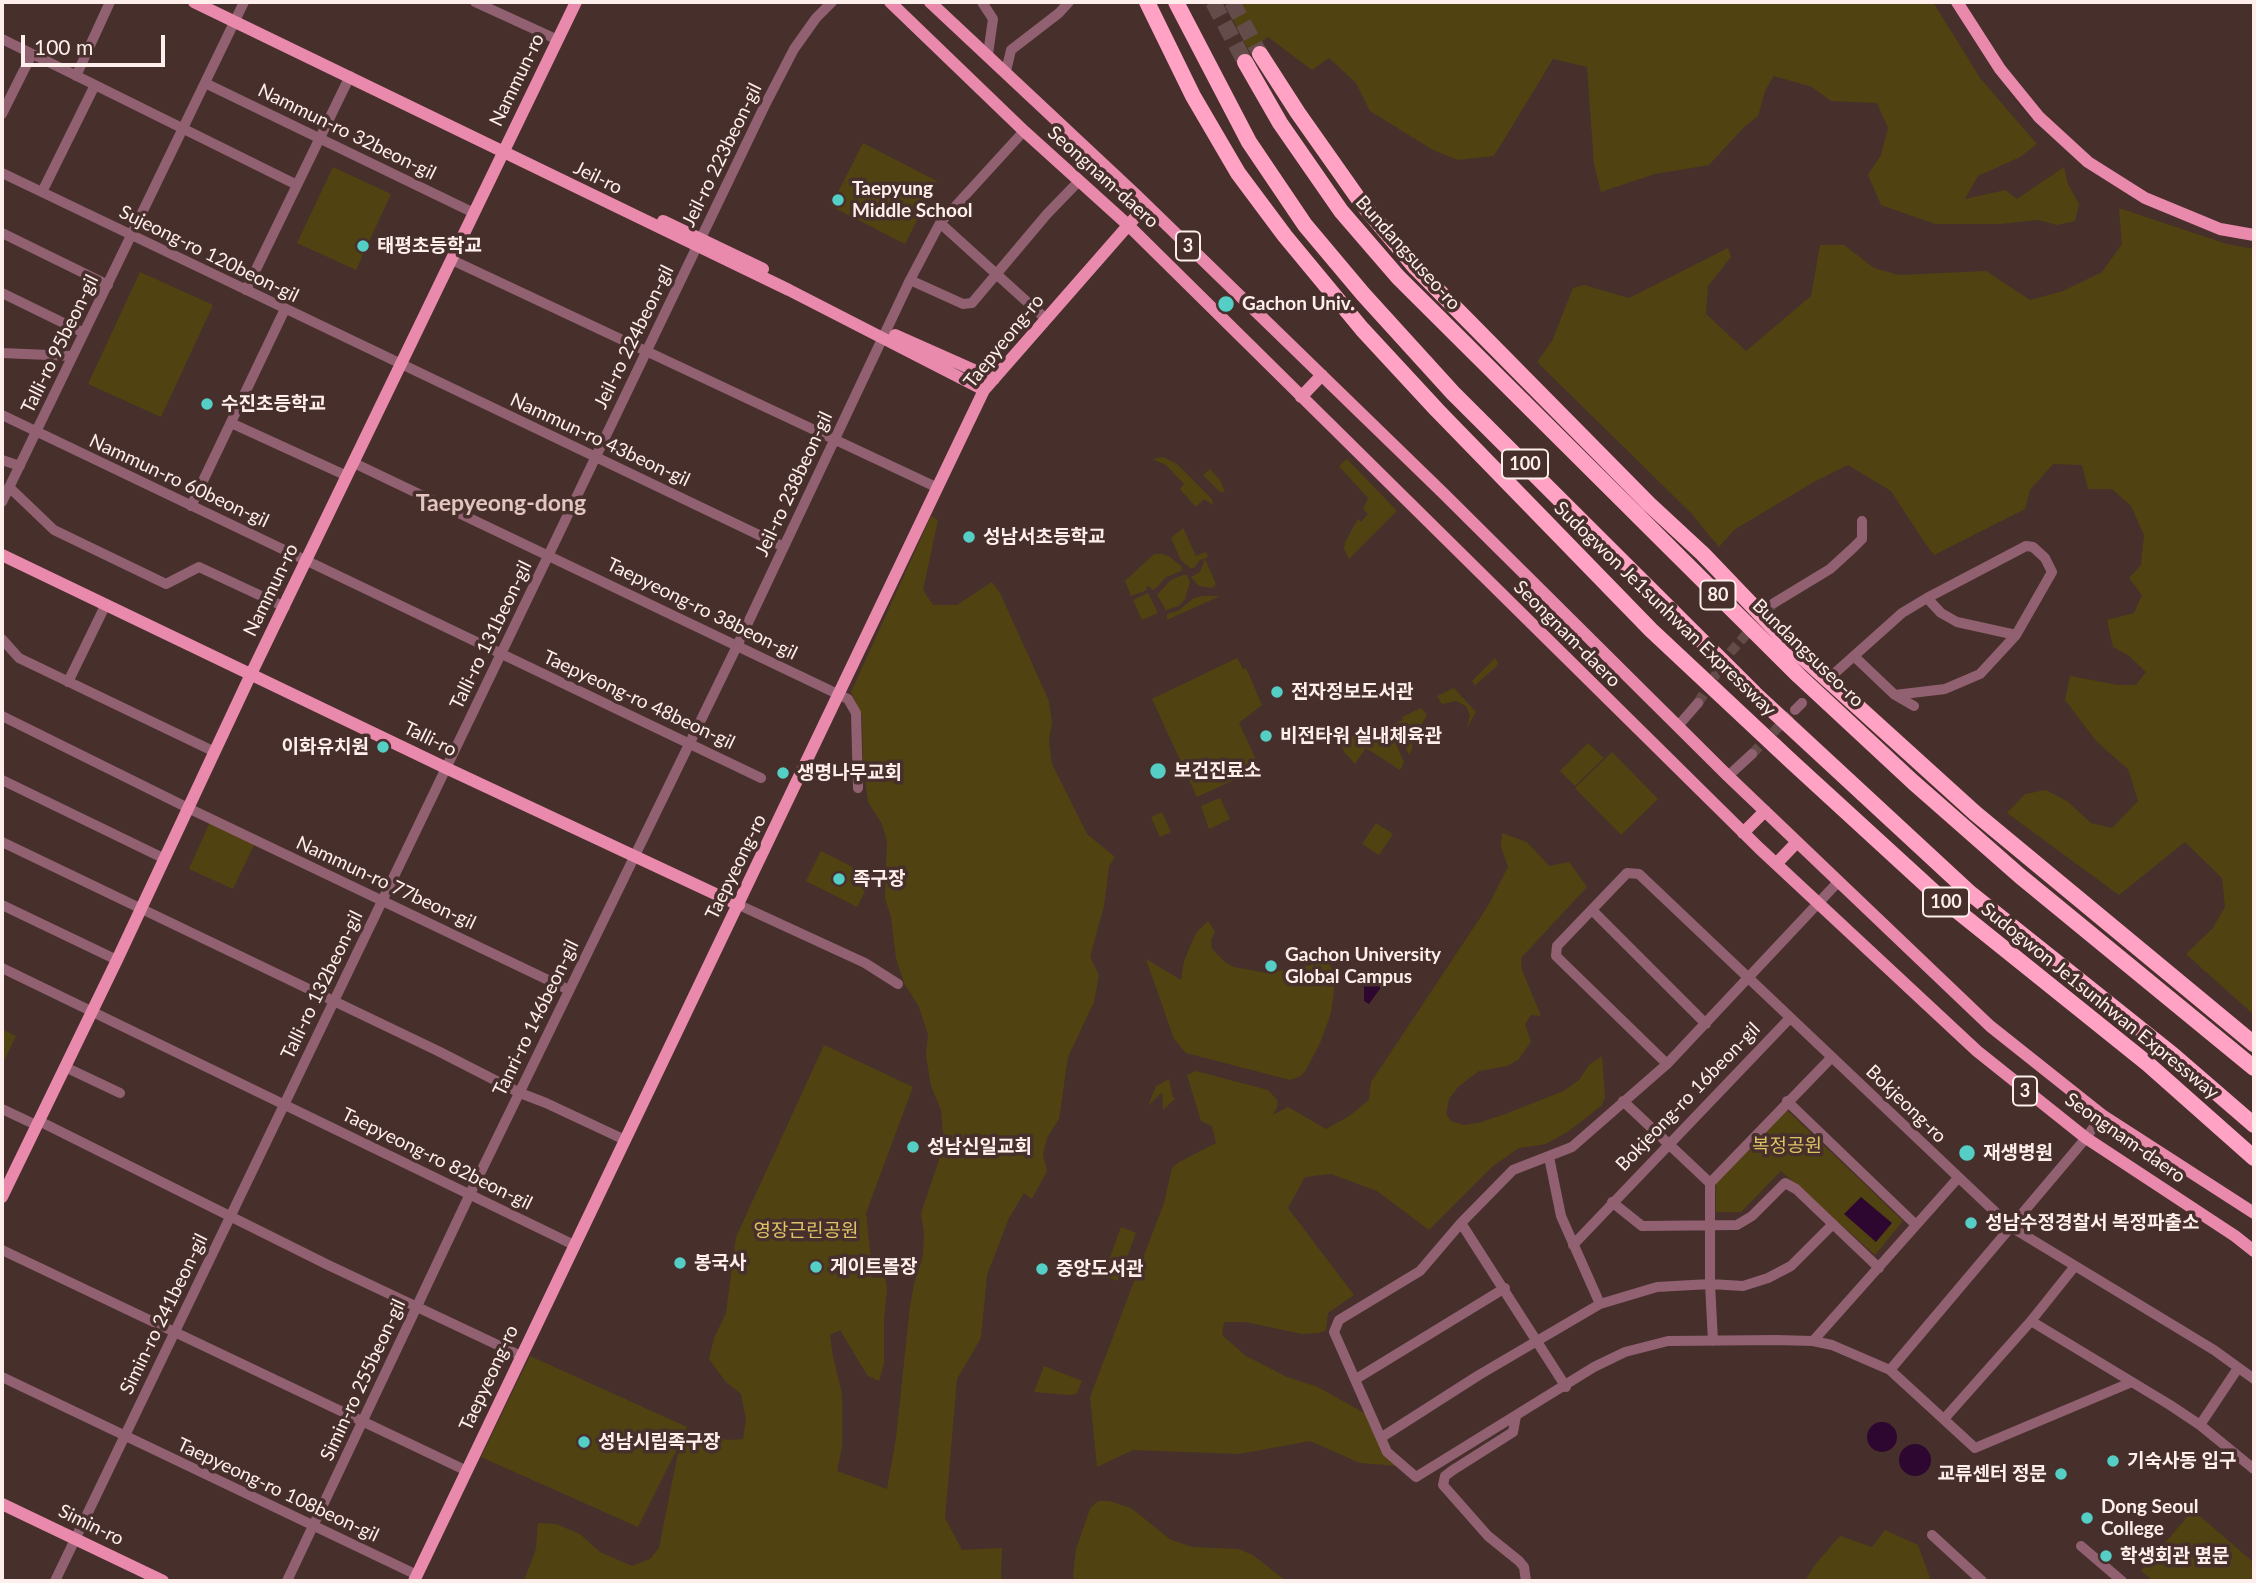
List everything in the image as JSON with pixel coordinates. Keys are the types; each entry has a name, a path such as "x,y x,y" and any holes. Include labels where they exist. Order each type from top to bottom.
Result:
{"highway":[{"name":"Sudogwon Je1sunhwan Expressway","path":"1147,2 1193,96 1238,173 1284,236 1362,329 1437,410 1651,630 1822,790 1935,893 2148,1064 2254,1157"},
{"name":"Sudogwon Je1sunhwan Expressway","path":"1176,2 1249,142 1305,225 1453,393 1755,694 1970,893 2173,1055 2254,1125"},
{"name":"Bundangsuseo-ro","path":"1259,54 1360,201 1416,268 1793,648 1975,813 2254,1044"},
{"name":"Bundangsuseo-ro","path":"1245,62 1280,123 1340,211 1407,287 1799,676 1903,774 2020,876 2254,1068"}],"main road":[{"name":"Jeil-ro","path":"194,2 236,19 505,150"},
{"name":"Jeil-ro","path":"205,2 350,76 885,334 984,390"},
{"name":"Nammun-ro","path":"2,1197 576,2"},
{"name":"Seongnam-daero","path":"890,2 1024,131 1128,225 1743,833 1977,1051 2086,1138 2254,1251"},
{"name":"Seongnam-daero","path":"930,2 1146,205 1728,776 1990,1026 2102,1115 2254,1213"},
{"path":"1957,2 2000,69 2039,117 2088,162 2145,198 2220,229 2254,235"},
{"name":"Taepyeong-ro","path":"416,1578 984,390 1146,205"},
{"name":"Jeil-ro","path":"885,334 994,379"},
{"path":"1301,397 1322,376"},
{"name":"Talli-ro","path":"2,555 739,905"},
{"path":"1743,833 1765,811"},
{"path":"1776,864 1797,842"},
{"name":"Simin-ro","path":"2,1504 163,1581"}],"street":[{"path":"76,76 110,2"},
{"name":"Talli-ro 95beon-gil","path":"2,502 244,2"},
{"path":"475,2 558,40"},
{"name":"Jeil-ro 223beon-gil","path":"699,242 803,35 832,2"},
{"path":"982,2 993,19 988,54"},
{"path":"1006,71 1011,50 1069,2"},
{"path":"2,39 297,185"},
{"path":"2,114 32,54"},
{"path":"246,290 350,76"},
{"name":"Nammun-ro 32beon-gil","path":"205,83 474,213"},
{"path":"42,192 95,85"},
{"name":"Jeil-ro 238beon-gil","path":"689,744 910,280 940,223 1024,131"},
{"name":"Sujeong-ro 120beon-gil","path":"2,173 401,365"},
{"path":"910,280 963,304 972,303 1047,214 1079,181"},
{"path":"940,223 1046,319"},
{"path":"2,233 108,285"},
{"name":"Jeil-ro 224beon-gil","path":"549,555 699,242"},
{"path":"452,260 938,488"},
{"path":"2,293 84,333"},
{"path":"191,506 285,309"},
{"path":"2,353 72,356"},
{"name":"Nammun-ro 43beon-gil","path":"401,365 784,547"},
{"name":"Nammun-ro 60beon-gil","path":"2,415 501,654"},
{"path":"230,423 347,476"},
{"path":"2,460 20,466"},
{"name":"Taepyeong-ro 38beon-gil","path":"354,463 840,694"},
{"path":"9,487 54,530 166,584 199,567 285,607"},
{"path":"1774,603 1830,569 1853,548 1862,539 1862,521"},
{"path":"1836,671 1902,613 1927,598 2026,546 2033,547 2045,558 2052,572 2016,635 1980,674 1945,689 1895,695"},
{"name":"Talli-ro 131beon-gil","path":"446,768 549,555"},
{"path":"1927,598 1941,612 1957,622 2016,635"},
{"path":"68,682 106,604"},
{"path":"2,639 19,658 215,752"},
{"name":"Taepyeong-ro 48beon-gil","path":"501,654 761,778"},
{"path":"1855,657 1895,695 1914,706"},
{"path":"840,694 848,699 856,713 858,788"},
{"path":"1678,726 1698,703"},
{"name":"Nammun-ro 77beon-gil","path":"2,716 569,990"},
{"name":"Tanri-ro 146beon-gil","path":"470,1195 689,744"},
{"path":"1728,776 1752,754"},
{"name":"Talli-ro 132beon-gil","path":"284,1104 446,768"},
{"path":"2,780 163,858"},
{"path":"2,842 520,1093 625,1140"},
{"name":"Bokjeong-ro","path":"1592,910 1627,873 1639,874 2011,1227 2214,1350 2254,1379"},
{"path":"1839,881 1667,1064 1572,1147 1513,1170 1461,1223 1420,1271 1339,1320 1334,1332 1387,1452 1416,1477 1566,1387 1594,1367 1625,1352 1668,1341 1813,1342 1832,1345 1890,1370 1975,1448 2132,1382"},
{"path":"2,905 117,960"},
{"path":"739,905 865,962 898,984"},
{"path":"1667,1064 1556,956 1557,946 1592,910 1706,1024"},
{"name":"Taepyeong-ro 82beon-gil","path":"2,968 574,1245"},
{"name":"Bokjeong-ro 16beon-gil","path":"1573,1245 1790,1018"},
{"path":"1713,1341 1710,1183 1832,1057"},
{"path":"65,1066 120,1093"},
{"path":"1623,1101 1710,1183"},
{"path":"1787,1101 1916,1225"},
{"name":"Simin-ro 241beon-gil","path":"55,1581 284,1104"},
{"path":"2,1109 37,1123 520,1356"},
{"path":"1890,1370 2086,1138 2102,1115"},
{"path":"1549,1157 1561,1216 1600,1304"},
{"path":"1813,1342 1958,1178"},
{"path":"1612,1202 1642,1226 1737,1225 1752,1216 1785,1183 1796,1189 1879,1268"},
{"name":"Simin-ro 255beon-gil","path":"287,1581 470,1195"},
{"path":"1461,1223 1566,1387"},
{"path":"1382,1437 1600,1304 1657,1287 1710,1284 1743,1286 1768,1278 1791,1266 1833,1224"},
{"path":"2,1250 467,1471"},
{"path":"1944,1419 2031,1321 2075,1266"},
{"path":"1356,1379 1505,1288"},
{"path":"2031,1321 2200,1425 2254,1469"},
{"path":"2200,1425 2238,1368"},
{"name":"Taepyeong-ro 108beon-gil","path":"2,1377 416,1578"},
{"path":"1516,1416 1513,1432 1445,1476 1443,1485 1488,1536 1524,1567 1526,1581"},
{"path":"1933,1535 1982,1581"},
{"path":"2081,1546 2122,1581"}],"green space":[{"path":"1224,2 1933,2 1980,78 2037,144 2020,157 1978,176 1965,199 2005,190 2017,199 2064,167 2068,184 2079,204 2075,221 2057,225 2038,220 2000,224 1935,224 1881,205 1868,175 1881,155 1888,128 1877,103 1831,101 1812,87 1774,76 1765,91 1758,116 1744,127 1709,165 1655,174 1601,192 1594,164 1587,67 1553,59 1494,156 1458,160 1433,150 1370,111 1356,83 1329,58 1312,70 1268,37 1249,51"},
{"path":"863,143 937,181 905,244 831,206"},
{"path":"333,167 391,194 356,270 297,243"},
{"path":"2119,208 2227,244 2254,249 2254,1015 2186,954 2212,929 2225,907 2222,878 2185,842 2119,895 2007,813 2025,794 2046,790 2067,801 2091,823 2112,828 2138,801 2128,769 2097,742 2065,700 2070,676 2118,685 2136,685 2146,672 2128,655 2113,647 2107,620 2134,613 2142,595 2129,578 2141,565 2144,535 2131,506 2112,489 2088,489 2082,465 2053,464 2030,490 2025,509 1934,555 1891,491 1848,465 1812,483 1734,530 1719,547 1692,514 1537,362 1552,341 1573,288 1584,285 1629,298 1728,248 1731,257 1708,286 1706,314 1746,351 1811,296 1820,245 1844,245 1874,268 1899,275 1986,271 2030,300 2063,291 2102,272 2122,244"},
{"path":"140,272 213,305 161,417 88,384"},
{"path":"1163,457 1177,464 1212,499 1213,505 1204,499 1196,507 1180,489 1184,484 1166,465 1152,459"},
{"path":"1347,459 1397,511 1349,559 1344,549 1345,542 1358,519 1361,522 1368,514 1363,509 1368,498 1339,466"},
{"path":"1210,469 1220,480 1225,492 1220,492 1203,475"},
{"name":"영장근린공원","path":"931,516 938,520 923,590 933,605 957,605 992,582 1000,593 1049,701 1052,764 1087,834 1115,857 1109,866 1104,906 1090,957 1099,975 1094,1002 1068,1057 1059,1119 1047,1138 1043,1155 1047,1171 1032,1199 1024,1193 1009,1218 987,1275 981,1338 957,1379 945,1518 962,1550 1002,1548 1003,1581 524,1581 536,1549 538,1523 556,1524 580,1534 600,1552 632,1566 650,1559 659,1548 680,1443 638,1527 481,1457 530,1356 687,1427 682,1438 696,1433 728,1440 743,1439 746,1420 741,1394 726,1382 709,1359 714,1338 726,1313 736,1237 824,1045 913,1087 866,1213 873,1278 885,1277 887,1287 884,1363 879,1381 867,1375 840,1330 830,1335 842,1394 842,1447 837,1471 887,1489 896,1438 910,1306 923,1255 921,1213 941,1154 943,1134 941,1110 931,1086 926,1056 928,1034 919,1007 904,983 896,958 891,917 885,898 887,841 882,824 868,802 863,762 862,716 851,692"},
{"path":"1183,528 1196,556 1206,552 1208,557 1200,560 1194,568 1181,560 1171,538"},
{"path":"1154,554 1170,557 1182,567 1181,571 1166,577 1152,590 1149,586 1146,587 1147,590 1131,596 1125,581"},
{"path":"1205,559 1216,584 1212,588 1199,586 1191,577 1200,572"},
{"path":"1187,575 1190,582 1185,599 1179,606 1166,610 1157,595 1171,580"},
{"path":"1148,593 1158,613 1142,620 1133,600"},
{"path":"1220,596 1167,620 1167,614 1178,611 1194,598"},
{"path":"1237,658 1243,669 1246,668 1262,705 1239,723 1260,768 1197,797 1152,699"},
{"path":"1495,658 1498,663 1496,667 1475,685 1472,681"},
{"path":"1454,688 1476,712 1467,728 1470,716 1466,706 1456,701 1442,704 1437,696"},
{"path":"1421,708 1427,715 1413,739 1409,755 1396,723"},
{"path":"1370,728 1374,736 1389,728 1404,762 1400,770 1366,748 1355,764 1344,752 1340,742"},
{"path":"1588,743 1604,758 1575,786 1560,771"},
{"path":"1612,752 1658,799 1621,835 1575,788"},
{"path":"1220,798 1230,819 1209,829 1201,806"},
{"path":"1162,812 1171,832 1160,837 1151,817"},
{"path":"210,822 255,843 233,889 189,869"},
{"path":"1376,823 1393,834 1379,855 1362,844"},
{"path":"1502,833 1527,842 1549,866 1569,862 1587,887 1521,958 1522,970 1541,1016 1531,1015 1525,1024 1531,1042 1518,1060 1507,1066 1479,1071 1459,1086 1449,1099 1446,1114 1451,1121 1464,1125 1505,1114 1564,1091 1580,1079 1589,1065 1602,1056 1605,1098 1601,1106 1569,1131 1546,1144 1519,1148 1493,1166 1429,1230 1377,1191 1331,1174 1305,1177 1288,1208 1354,1295 1328,1313 1326,1330 1319,1333 1302,1334 1245,1322 1224,1322 1222,1335 1246,1356 1287,1377 1318,1387 1366,1414 1397,1466 1360,1463 1310,1441 1239,1454 1133,1450 1097,1467 1090,1397 1164,1203 1172,1168 1216,1143 1212,1126 1201,1121 1187,1075 1196,1071 1268,1090 1278,1101 1272,1115 1288,1107 1326,1129 1349,1116 1369,1100 1371,1082 1488,906 1508,867 1501,847"},
{"name":"족구장","path":"821,851 872,877 857,907 806,881"},
{"path":"1208,921 1215,932 1211,940 1212,949 1234,967 1267,973 1328,962 1336,975 1331,1013 1320,1043 1301,1076 1290,1080 1186,1053 1174,1039 1146,959 1181,980 1184,961 1196,933"},
{"path":"2,1029 16,1036 2,1065"},
{"path":"1169,1079 1173,1098 1176,1098 1163,1110 1162,1092 1148,1106 1156,1086"},
{"name":"복정공원","path":"1786,1109 1903,1221 1875,1255 1781,1171 1741,1212 1716,1212 1716,1180"},
{"path":"1121,1227 1136,1233 1118,1281 1103,1276"},
{"path":"1044,1366 1082,1381 1077,1393 1071,1395 1034,1392"},
{"path":"1098,1501 1109,1501 1131,1508 1171,1540 1193,1547 1238,1549 1253,1555 1286,1581 1075,1581 1073,1576 1076,1549 1090,1509"},
{"path":"2193,1510 2254,1563 2254,1581 2153,1581 2141,1571"},
{"path":"1885,1530 1918,1545 1931,1581 1805,1581 1814,1566 1840,1536 1872,1547"}],"shaded area":[{"path":"1373,972 1387,976 1388,982 1369,1004 1364,1001 1364,980"},
{"path":"1861,1197 1892,1223 1876,1242 1844,1214"},
{"path":"1882,1422 1893,1426 1897,1437 1893,1448 1882,1452 1871,1448 1867,1437 1871,1426"},
{"path":"1915,1444 1926,1449 1931,1460 1926,1471 1915,1476 1904,1471 1899,1460 1904,1449"}],"tunnel":[{"path":"1213,2 1245,62"},
{"path":"1232,2 1260,54"},
{"path":"1698,703 1728,655 1774,603"},
{"path":"1752,754 1795,710"}],"place":[{"name":"Taepyung Middle School","path":"838,200"},
{"name":"태평초등학교","path":"363,246"},
{"name":"Gachon Univ.","path":"1226,304"},
{"name":"수진초등학교","path":"207,404"},
{"name":"성남서초등학교","path":"969,537"},
{"name":"전자정보도서관","path":"1277,692"},
{"name":"비전타워 실내체육관","path":"1266,736"},
{"name":"이화유치원","path":"383,747"},
{"name":"보건진료소","path":"1158,771"},
{"name":"생명나무교회","path":"783,773"},
{"name":"족구장","path":"839,879"},
{"name":"Gachon University Global Campus","path":"1271,966"},
{"name":"성남신일교회","path":"913,1147"},
{"name":"재생병원","path":"1967,1153"},
{"name":"성남수정경찰서 복정파출소","path":"1971,1223"},
{"name":"봉국사","path":"680,1263"},
{"name":"게이트볼장","path":"816,1267"},
{"name":"중앙도서관","path":"1042,1269"},
{"name":"성남시립족구장","path":"584,1442"},
{"name":"기숙사동 입구","path":"2113,1461"},
{"name":"교류센터 정문","path":"2061,1474"},
{"name":"Dong Seoul College","path":"2087,1518"},
{"name":"학생회관 몊문","path":"2106,1556"}],"district":[{"name":"Taepyeong-dong","path":"501,504"}]}
